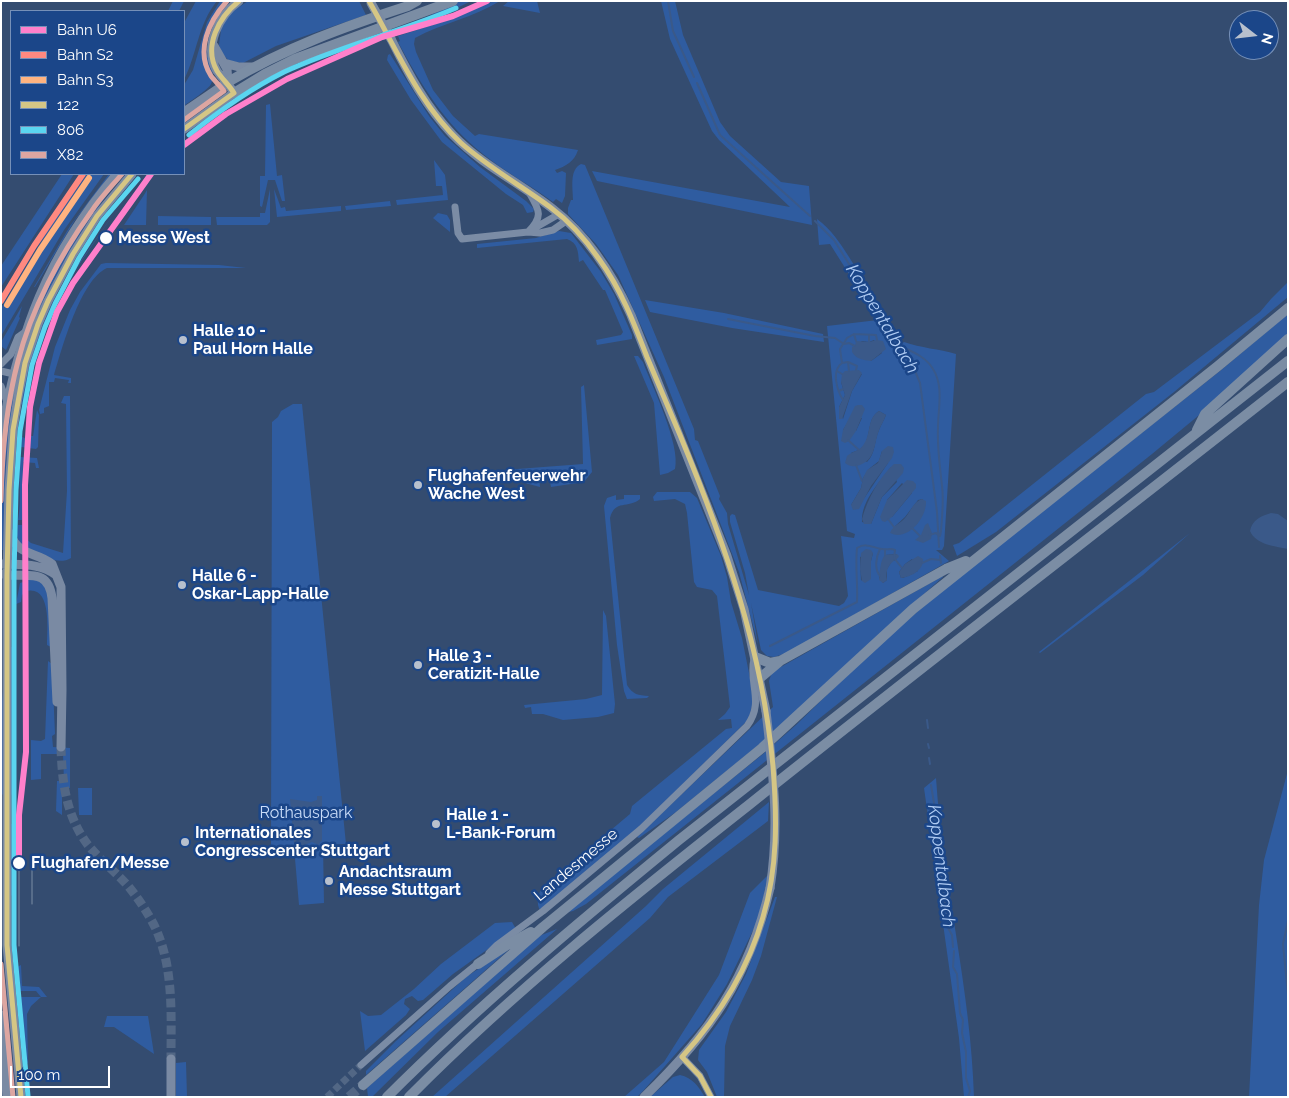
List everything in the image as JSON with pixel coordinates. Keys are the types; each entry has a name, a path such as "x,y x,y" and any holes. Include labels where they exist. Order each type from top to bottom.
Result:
{"highway":[{"path":"388,12 405,1"},
{"path":"228,82 252,67 327,33 417,1"},
{"path":"423,13 437,1"},
{"path":"234,93 265,74 295,59 453,1"},
{"path":"363,1085 543,927 762,748 894,625 978,556 1172,404 1288,308"},
{"path":"1195,433 1205,414 1288,339"},
{"path":"387,1097 424,1059 480,1008 679,840 1288,361"},
{"path":"409,1097 530,983 630,900 769,788 1288,382"},
{"path":"760,678 780,661 946,569 978,556"},
{"path":"755,657 770,663 780,661"},
{"path":"478,964 507,945 543,927"}],"main road":[{"path":"185,128 234,93 228,82 214,65 213,42 220,20 239,1"},
{"path":"370,2 409,75 433,112 453,135 492,168 563,218 604,265 631,315 727,556 744,609 766,711 774,780 775,856 770,888 760,929 739,976 716,1016 682,1057 644,1097"},
{"path":"213,42 224,63 228,82"},
{"path":"224,63 239,67 252,67"},
{"path":"185,111 228,82"},
{"path":"21,1097 8,966 4,844 7,822 4,564 18,375 25,332 46,281 63,248 90,207 116,175"},
{"path":"1,436 7,403 38,324 69,262 97,216 131,175"},
{"path":"4,574 42,578 48,583 52,593 61,747 61,586 55,569 48,562 18,548 12,540 8,522"},
{"path":"4,564 38,566 56,575"},
{"path":"1,1015 8,1097"},
{"path":"171,1059 171,1097"}],"street":[{"path":"528,232 536,224 539,215 538,207 530,194"},
{"path":"455,207 458,233 462,239 528,232 563,218"},
{"path":"1,364 11,354 18,338 25,332"},
{"path":"1,371 18,375"},
{"path":"1,386 7,403"},
{"name":"Landesmesse","path":"361,1065 450,986 478,964 497,945 543,911 641,830 747,726 752,718 756,701 752,668 755,657"},
{"path":"1,812 7,822"},
{"path":"682,1057 700,1076 711,1097"}],"green space":[{"path":"173,1 184,1 180,10 168,10"},
{"path":"196,1 217,1 206,19 185,78 185,21"},
{"path":"220,1 229,1 214,20 208,34 208,57 213,74 211,84 185,105 185,83 193,70 207,22"},
{"path":"248,1 359,1 366,15 276,46 243,63 229,61 221,52 219,45 221,30 233,11"},
{"path":"459,1 471,1 459,7 429,16"},
{"path":"492,1 500,1 479,12 415,38 416,52 433,90 453,116 475,136 479,134 578,150 569,163 555,170 557,173 562,171 566,173 565,196 562,203 556,199 553,202 500,167 469,142 445,117 435,103 398,42 400,41 398,36 448,20"},
{"path":"509,1 537,1 540,13 503,6"},
{"path":"661,1 675,1 683,35 720,122 730,136 781,182 809,186 812,225 597,181 592,171 790,207 719,140 712,131 670,39"},
{"path":"390,54 429,116 445,136 480,167 526,201 534,209 533,212 527,213 523,205 506,194 442,142 411,100 387,60"},
{"path":"270,104 277,176 282,175 285,201 282,201 275,180 268,180 262,207 260,206 260,176 265,176 266,105"},
{"path":"434,160 445,175 448,200 397,205 396,200 443,195 442,186 436,186"},
{"path":"581,164 585,165 694,429 695,440 698,441 720,496 719,499 727,513 728,524 749,595 745,573 730,522 732,514 735,515 758,590 839,606 844,603 848,596 841,536 854,538 855,534 847,531 827,326 878,320 830,244 819,245 817,219 839,241 881,310 902,340 899,346 904,342 956,354 944,546 942,550 936,550 949,561 787,653 774,657 767,656 761,650 751,603 758,645 739,572 664,377 618,275 596,244 568,214 568,208 571,200 573,200 573,175","holes":["874,340 882,353 871,361 855,346 862,341 869,342","862,374 852,391 843,419 839,407 845,395 841,382","879,411 886,415 877,434 872,455 867,462 851,453 859,450 866,442 872,419","862,418 856,431 843,430 849,420","882,451 888,463 865,497 851,505 861,488 863,478 870,468 879,461","891,467 897,482 882,497 871,524 862,522 864,507 876,486","902,483 912,493 892,517 887,500","923,499 917,524 894,527 905,517 918,500","873,553 870,565 861,581 860,557","897,554 896,560 892,561 887,569 887,580 883,583 879,578 885,555","912,559 918,571 901,578 899,572"]},
{"path":"61,175 73,175 1,287 1,266"},
{"path":"86,175 103,175 64,230 1,336 1,308 48,230"},
{"path":"108,175 110,175 75,220 34,287 70,226"},
{"path":"119,176 121,178 94,213 71,250 50,288 32,328 50,280 79,228"},
{"path":"270,189 270,222 267,225 217,225 216,217 260,217 260,213 265,213"},
{"path":"274,189 281,208 285,207 286,211 341,206 341,211 277,217"},
{"path":"147,190 146,225 124,225 144,195"},
{"path":"390,201 391,206 346,210 345,206"},
{"path":"119,206 68,281 69,278"},
{"path":"438,213 447,215 450,220 450,232 433,218"},
{"path":"158,216 211,217 211,225 158,225"},
{"path":"559,231 571,233 601,272 614,294 632,339 597,345 596,340 621,335 623,332 605,290 603,290 583,260 579,262 577,248 571,241 567,239 477,248 477,244 536,238"},
{"path":"101,264 219,265 246,268 107,268 97,275 88,286 73,316 54,375 71,378 71,383 68,383 69,380 55,378 54,382 49,382 49,406 44,408 44,413 40,414 39,410 55,347 70,310 80,292"},
{"path":"1288,282 1288,297 1174,392 996,532 957,556 953,545 959,543 1146,394 1154,392 1260,312"},
{"path":"56,294 60,294 49,315 34,360 30,361 37,338"},
{"path":"645,300 724,313 823,334 824,342 732,328 650,312"},
{"path":"22,306 20,318 6,350 1,346 1,342"},
{"path":"1288,314 1288,334 1227,392 1152,454 586,904 565,913 763,754 796,725 872,651 939,593 1220,371"},
{"path":"634,356 638,356 643,362 670,431 676,458 675,469 668,473 660,475 654,403"},
{"path":"28,366 32,369 24,403 20,405"},
{"path":"584,385 592,472 584,482 551,487 549,476 539,477 540,487 510,479 509,475 504,475 504,470 583,464 581,387"},
{"path":"15,387 6,460 4,550 2,550 1,469 6,430"},
{"path":"64,396 70,396 71,558 59,561 45,558 20,546 17,535 18,525 22,525 25,538 31,543 63,553 67,491 66,404 61,403"},
{"name":"Rothauspark","path":"293,404 302,404 346,844 323,845 324,903 299,905 294,847 271,848 272,422 281,411"},
{"path":"37,410 39,415 38,447 36,449 21,447 22,437 33,436"},
{"path":"20,457 37,458 39,468 36,468 35,463 23,462 22,520 18,520 20,504"},
{"path":"657,492 690,492 697,498 721,556 731,602 742,638 754,698 749,719 638,828 540,910 538,899 542,888 630,814 632,806 726,729 732,728 731,719 718,720 730,707 717,596 712,590 697,587 694,582 685,504 675,499 654,501 653,497"},
{"path":"616,495 616,500 624,499 624,495 640,495 640,499 635,502 615,508 610,518 627,685 631,691 636,694 649,696 647,698 627,699 624,691 617,645 604,506 607,498"},
{"path":"1190,533 1143,575 1039,652 1053,641"},
{"path":"943,576 788,721 676,812 639,838 637,837 773,707 769,681 772,672"},
{"path":"32,579 43,582 48,593 51,647 47,645 46,610 41,595 35,591 27,591 22,595 21,602 16,604 20,583"},
{"path":"603,610 606,616 615,704 614,713 598,717 563,720 543,714 532,714 531,707 525,708 524,705 586,699 602,695"},
{"path":"11,647 13,647 13,798 11,794"},
{"path":"48,661 52,664 55,734 52,736 53,747 70,748 70,788 62,788 62,815 56,811 57,781 64,781 63,754 41,754 41,779 31,780 31,740 41,741 45,739"},
{"path":"1,681 3,701 4,795 1,794"},
{"path":"1288,770 1288,1097 1249,1097 1259,905 1264,860"},
{"path":"936,778 944,858 968,1017 974,1097 964,1097 959,1038 924,788"},
{"path":"78,788 92,788 92,815 79,815"},
{"path":"769,802 768,821 668,897 650,918 445,1097 432,1097 663,889"},
{"path":"11,824 13,824 13,897 11,895"},
{"path":"768,875 759,918 727,984 702,1024 637,1097 624,1097 664,1062 719,975 750,893"},
{"path":"775,897 777,897 761,956 730,1026 725,1046 724,1097 717,1097 707,1072 698,1060 699,1050 726,1012 746,974"},
{"path":"512,922 516,929 453,974 423,1000 418,1001 412,996 405,999 404,1004 410,1009 406,1015 365,1051 360,1011 368,1016 381,1015 414,989 441,964 495,923"},
{"path":"557,929 438,1032 372,1097 368,1097 367,1088 539,936"},
{"path":"513,946 366,1075 366,1071 396,1041 466,977"},
{"path":"21,965 22,986 39,987 47,997 41,997 36,991 20,991 17,967"},
{"path":"19,997 41,997 31,1006 27,1014 28,1063 25,1062"},
{"path":"107,1016 148,1016 154,1054 114,1027 104,1027"},
{"path":"186,1062 187,1097 176,1097 176,1063"},
{"path":"680,1075 692,1080 705,1097 650,1097 673,1077"}],"shaded area":[{"path":"856,341 869,342 883,341 886,349 871,361 858,358 852,352 852,347 855,346"},
{"path":"859,370 862,373 852,391 842,419 839,419 839,407 845,395 841,382 842,374 845,371"},
{"path":"862,405 865,409 856,431 849,441 845,443 841,441 843,430 855,406"},
{"path":"879,411 886,415 871,456 860,465 852,466 845,463 847,456 861,448 864,444 871,422"},
{"path":"888,446 893,447 892,458 871,486 859,509 853,510 851,505 861,488 867,470 878,463 882,451"},
{"path":"894,464 901,464 904,468 903,473 882,497 871,524 864,524 862,519 870,497 883,475"},
{"path":"907,480 913,481 916,484 916,488 892,517 885,522 882,521 880,517 887,500"},
{"path":"922,499 926,501 925,508 920,521 915,527 903,534 896,535 890,533 905,518 914,504"},
{"path":"1271,513 1278,514 1288,521 1288,549 1261,542 1250,531 1258,519"},
{"path":"928,523 932,533 931,539 923,543 915,540 921,535 925,525"},
{"path":"866,549 871,550 873,553 871,579 865,583 862,581 860,569 861,553"},
{"path":"897,554 899,556 888,567 887,580 883,583 879,580 883,557 885,555"},
{"path":"918,556 923,559 919,570 901,578 899,572 905,564"},
{"path":"317,796 322,796 322,841 319,845 312,842 297,846 294,843 290,799 311,802 317,800"}],"waterway":[{"name":"Koppentalbach","path":"668,1 673,31 694,77"},
{"name":"Koppentalbach","path":"697,83 720,135 810,216"},
{"name":"Koppentalbach","path":"815,221 834,240 913,366 920,383 937,512 939,547"},
{"path":"728,319 815,336 835,338 844,344 849,343 855,346"},
{"path":"854,334 856,341"},
{"path":"843,400 836,381 837,371 842,363 840,349 847,338 854,334 876,335 877,340"},
{"path":"869,335 869,342"},
{"path":"902,347 927,361 933,369 938,383 940,398 938,442 943,497 940,536"},
{"path":"848,362 857,366 856,370"},
{"path":"842,363 848,362 849,371"},
{"path":"837,371 842,374"},
{"path":"839,391 843,389"},
{"path":"848,440 859,450"},
{"path":"856,465 862,481"},
{"path":"888,519 896,527"},
{"path":"911,527 922,536"},
{"path":"929,535 936,533 938,535"},
{"path":"770,646 857,602 857,548 867,545 895,550 894,558 902,568"},
{"path":"880,549 876,563 880,576"},
{"path":"885,549 885,555"},
{"name":"Koppentalbach","path":"940,556 941,563"},
{"path":"922,563 931,559 940,560"},
{"name":"Koppentalbach","path":"927,720 928,728"},
{"name":"Koppentalbach","path":"928,744 929,748"},
{"name":"Koppentalbach","path":"929,758 930,764"},
{"name":"Koppentalbach","path":"931,785 935,809 933,817 938,857 942,867 941,882 948,917 947,926 952,935 953,947"},
{"path":"1288,921 1283,944 1288,995"},
{"name":"Koppentalbach","path":"954,951 953,967 957,974 960,1013 963,1020 962,1033 966,1052 966,1078 970,1091 968,1097"}],"tunnel":[{"path":"61,747 64,786 70,810 81,834 97,856 132,891 155,927 161,943 166,959 170,991 171,1059"},
{"path":"327,1097 361,1065"},
{"path":"349,1097 363,1085"}],"tram line":[{"path":"19,863 19,946"},
{"path":"32,863 32,904"}],"rail line":[{"name":"U6","path":"185,144 226,114 287,79 382,37 453,16 487,1"},
{"name":"S2","path":"1,301 34,246 82,175"},
{"name":"U6","path":"19,863 19,815 26,752 25,485 30,407 39,363 57,312 73,283 150,175"},
{"name":"S3","path":"7,305 40,250 89,178"}],"transit line":[{"name":"X82","path":"185,119 224,91 211,76 206,66 204,47 210,27 227,1"},
{"name":"122","path":"185,128 234,93 217,71 212,52 215,33 225,15 239,1"},
{"name":"122","path":"369,1 410,76 446,128 482,160 564,218 589,245 607,270 626,306 680,435 712,516 739,597 751,638 768,722 775,804 774,861 763,917 757,937 741,974 720,1009 682,1057"},
{"name":"806","path":"189,135 235,101 284,72 327,54 456,8"},
{"name":"X82","path":"1,501 2,466 10,395 18,361 31,322 68,246 102,197 121,175"},
{"name":"122","path":"21,1097 7,945 7,575 9,490 13,430 25,363 48,301 73,254 97,216 131,175"},
{"name":"806","path":"28,1096 14,945 14,575 16,490 20,431 32,365 55,304 79,258 103,220 138,179"},
{"name":"X82","path":"1,964 13,1097"},
{"name":"122","path":"682,1057 700,1076 711,1097"}],"place":[{"name":"Messe West","path":"106,238"},
{"name":"Halle 10 - Paul Horn Halle","path":"183,340"},
{"name":"Flughafenfeuerwehr Wache West","path":"418,485"},
{"name":"Halle 6 - Oskar-Lapp-Halle","path":"182,585"},
{"name":"Halle 3 - Ceratizit-Halle","path":"418,665"},
{"name":"Halle 1 - L-Bank-Forum","path":"436,824"},
{"name":"Internationales Congresscenter Stuttgart","path":"185,842"},
{"name":"Flughafen/Messe","path":"19,863"},
{"name":"Andachtsraum Messe Stuttgart","path":"329,881"}]}
